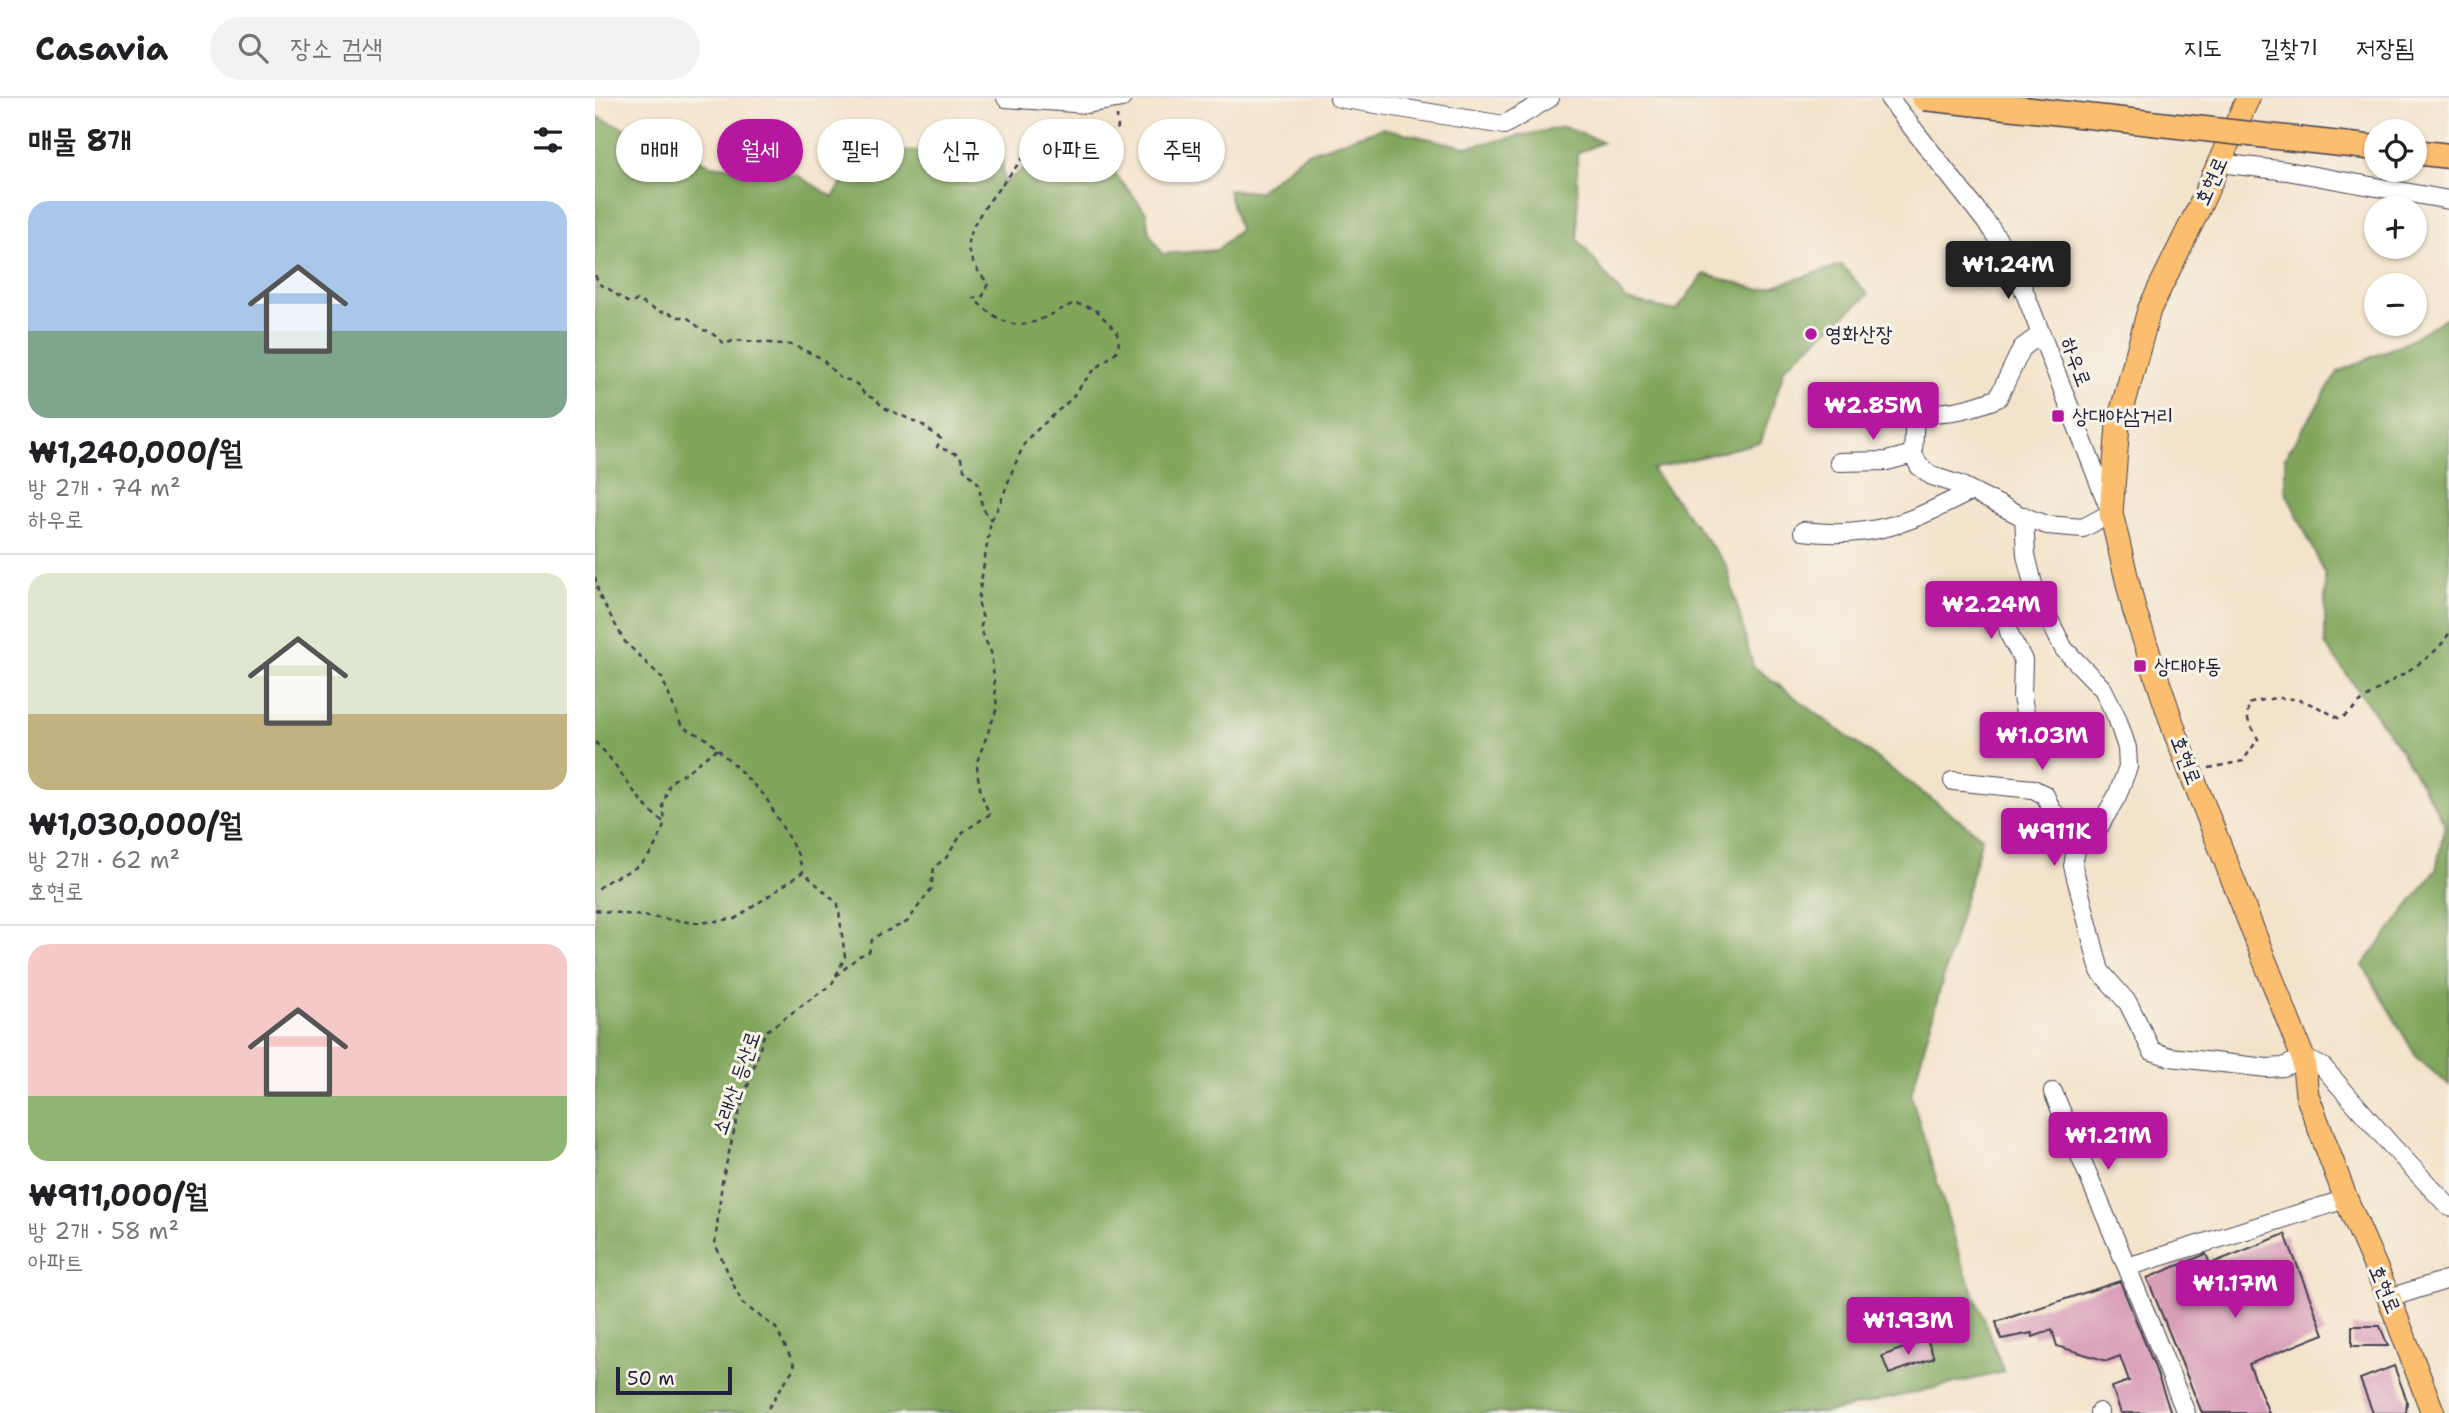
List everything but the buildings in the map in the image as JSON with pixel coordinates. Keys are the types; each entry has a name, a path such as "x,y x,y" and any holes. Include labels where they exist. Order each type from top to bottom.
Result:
{"highway":[{"path":"1924,98 2364,147"},
{"path":"2427,153 2449,156"}],"main road":[{"name":"호현로","path":"2248,98 2148,310 2118,425 2111,513 2134,609 2189,768 2304,1058 2307,1095 2346,1199 2389,1298 2433,1413"}],"street":[{"path":"1006,98 1087,104 1118,99"},
{"path":"1339,98 1504,125 1550,98"},
{"name":"하우로","path":"1889,98 1989,226 2012,260 2111,513"},
{"path":"2219,163 2287,171 2449,200"},
{"path":"1868,396 1900,409 1924,413 1976,407 1998,398 2022,348 2041,334"},
{"path":"1915,411 1913,454 1919,466 1932,476 2046,526 2084,528 2111,513"},
{"path":"1839,462 1887,461 1913,454"},
{"path":"1803,531 1856,534 1889,527 1917,518 1971,491"},
{"path":"2024,516 2026,555 2039,598 2064,649 2103,689 2127,748 2128,767 2117,796 2099,827 2077,844"},
{"path":"2028,729 2022,697 2023,660 2010,636 2004,611 2013,605 2039,598"},
{"path":"1953,781 2033,789 2045,795 2052,811 2070,826 2077,844 2073,866 2100,971 2128,1003 2153,1051 2170,1057 2267,1068 2283,1067 2304,1058 2323,1067 2449,1207"},
{"path":"2053,1092 2186,1413"},
{"path":"2127,1267 2346,1199"},
{"path":"2389,1298 2449,1279"}],"path":[{"path":"836,976 869,951 872,940 907,922 931,889 934,867 946,858 963,832 990,814 984,801 977,762 997,708 991,652 980,629 983,620 978,601 991,520 1026,440 1071,399 1081,384 1116,352 1119,346 1117,332 1095,309 1074,303 1030,325 1009,325 982,307 974,298 983,296 988,283 977,271 968,245 972,230 999,187 1015,171 1031,145 1056,140 1090,146 1118,128 1118,99"},
{"path":"595,275 599,284 609,288 619,298 631,304 637,300 659,312 687,317 725,344 735,340 793,345 821,358 841,379 858,385 865,395 875,399 884,408 921,424 941,439 937,447 960,456 964,469 979,484 982,507 991,520"},
{"path":"595,577 599,595 625,642 662,678 682,727 704,737 765,796 798,855 803,872 838,904 845,957 836,976"},
{"path":"2189,768 2203,769 2243,761 2258,739 2248,720 2248,704 2268,698 2301,699 2340,719 2444,643 2449,633"},
{"path":"595,742 649,813 665,823"},
{"path":"595,892 607,880 636,868 654,849 665,823 663,804 670,782 684,775 699,760 718,749"},
{"path":"595,910 696,923 735,919 803,872"},
{"name":"소래산 등산로","path":"765,1413 795,1366 776,1328 741,1303 715,1244 722,1182 736,1123 765,1032 832,984 836,976"}],"green space":[{"path":"595,116 616,125 616,182 703,182 703,162 717,166 717,182 803,182 803,179 833,197 843,182 904,182 904,152 918,151 918,182 1004,184 1019,172 1019,182 1122,182 1146,212 1149,232 1162,254 1217,250 1239,230 1228,190 1258,192 1305,154 1382,128 1466,147 1564,127 1603,142 1577,153 1578,240 1626,300 1676,311 1704,274 1761,290 1842,265 1868,295 1785,367 1761,442 1652,469 1726,565 1753,666 1982,837 1911,1095 1960,1258 2004,1372 1825,1413 595,1413"},
{"path":"2449,316 2449,1085 2417,1058 2363,965 2436,870 2445,824 2400,749 2325,644 2325,574 2285,490 2285,457 2338,372 2416,336 2427,336 2427,329"}],"place":[{"name":"영화산장","path":"1811,334"},
{"name":"상대야삼거리","path":"2058,416"},
{"name":"상대야동","path":"2140,666"}]}
